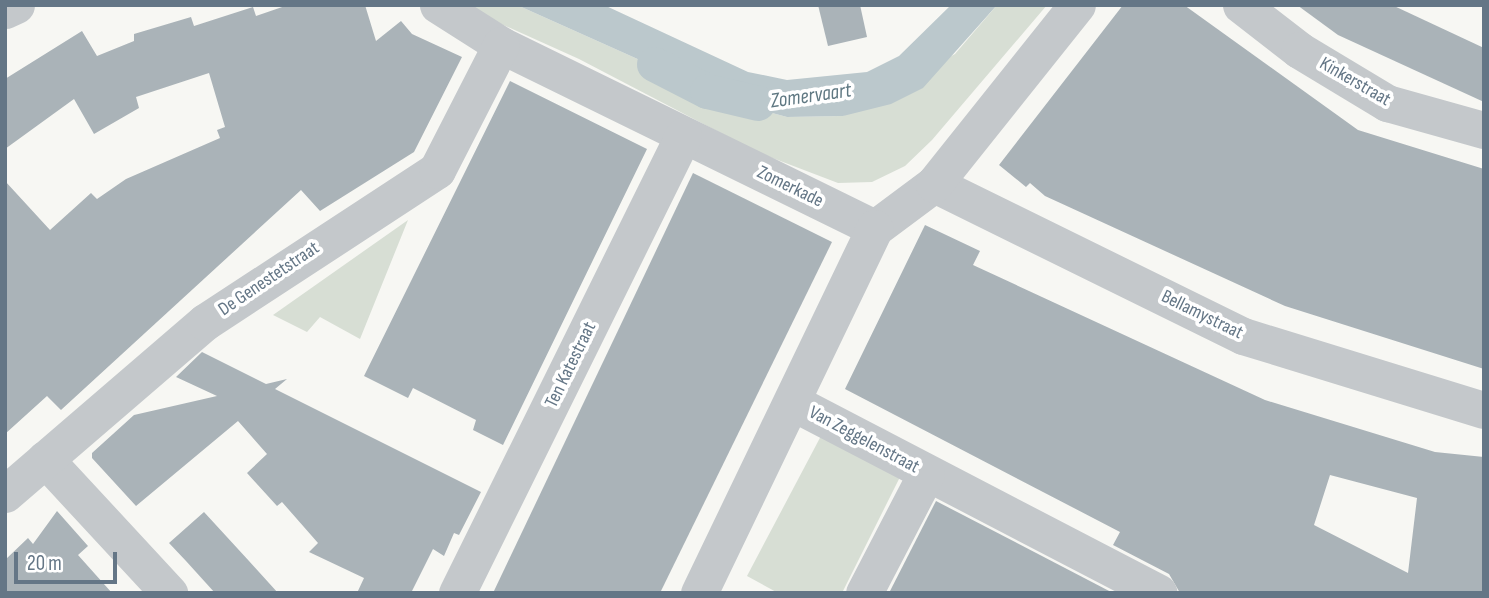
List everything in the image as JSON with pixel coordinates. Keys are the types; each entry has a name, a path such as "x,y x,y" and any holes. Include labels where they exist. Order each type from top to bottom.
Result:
{"street":[{"path":"5,10 16,5"},
{"name":"Zomerkade","path":"438,5 501,45 875,228"},
{"path":"875,228 934,184 1077,5"},
{"name":"Kinkerstraat","path":"1241,5 1299,50 1387,103 1484,130"},
{"name":"De Genestetstraat","path":"5,494 205,322 437,170 501,45"},
{"name":"Ten Katestraat","path":"457,593 509,493 683,136"},
{"name":"Bellamystraat","path":"934,184 1244,336 1484,410"},
{"name":"Van Zeggelenstraat","path":"700,593 794,403 875,228"},
{"name":"Van Zeggelenstraat","path":"794,403 926,474 864,593"},
{"path":"45,459 169,593"},
{"path":"926,474 1159,593"}],"shaded area":[{"path":"459,5 517,5 738,104 787,117 843,116 955,54 997,5 1047,5 932,140 905,166 872,182 838,183 757,152 579,59"},
{"path":"408,220 360,339 320,317 307,332 273,315"},
{"path":"822,434 900,477 842,593 778,593 747,576"}],"water":[{"path":"517,5 604,5 748,72 787,80 867,72 899,56 951,5 997,5 923,88 891,104 843,116 787,117 738,104"}],"building":[{"path":"288,5 365,5 376,41 401,21 412,34 462,57 414,152 320,211 301,190 61,410 47,396 5,434 5,181 50,230 91,193 97,199 126,179 220,138 217,130 225,127 209,73 136,97 139,108 94,134 74,99 5,149 5,79 82,31 97,56 134,41 134,34 191,17 194,26 253,7 256,16"},
{"path":"818,5 860,5 867,37 828,46"},
{"path":"1123,5 1184,5 1358,130 1484,169 1484,369 1285,306 1045,196 1030,183 1026,187 999,165"},
{"path":"1297,5 1392,5 1484,48 1484,102 1338,35"},
{"path":"510,81 647,149 503,445 473,430 476,420 413,388 408,398 364,376"},
{"path":"693,173 832,242 660,593 493,593"},
{"path":"925,225 980,251 973,265 1265,400 1435,452 1484,457 1484,593 1180,593 1169,574 1113,545 1120,532 845,389","holes":["1330,475 1417,498 1408,573 1314,525"]},
{"path":"202,352 266,384 287,379 275,389 481,492 459,535 454,533 444,556 433,549 411,593 357,593 364,578 309,552 318,543 282,502 277,506 247,473 267,454 238,421 136,506 92,458 92,453 134,415 217,396 176,377"},
{"path":"936,501 1113,593 889,593"},
{"path":"57,511 88,546 78,555 112,593 5,593 5,560 28,538 33,544"},
{"path":"204,512 278,593 215,593 169,543"}],"waterway":[{"name":"Zomervaart","path":"654,64 707,91 758,103"}]}
